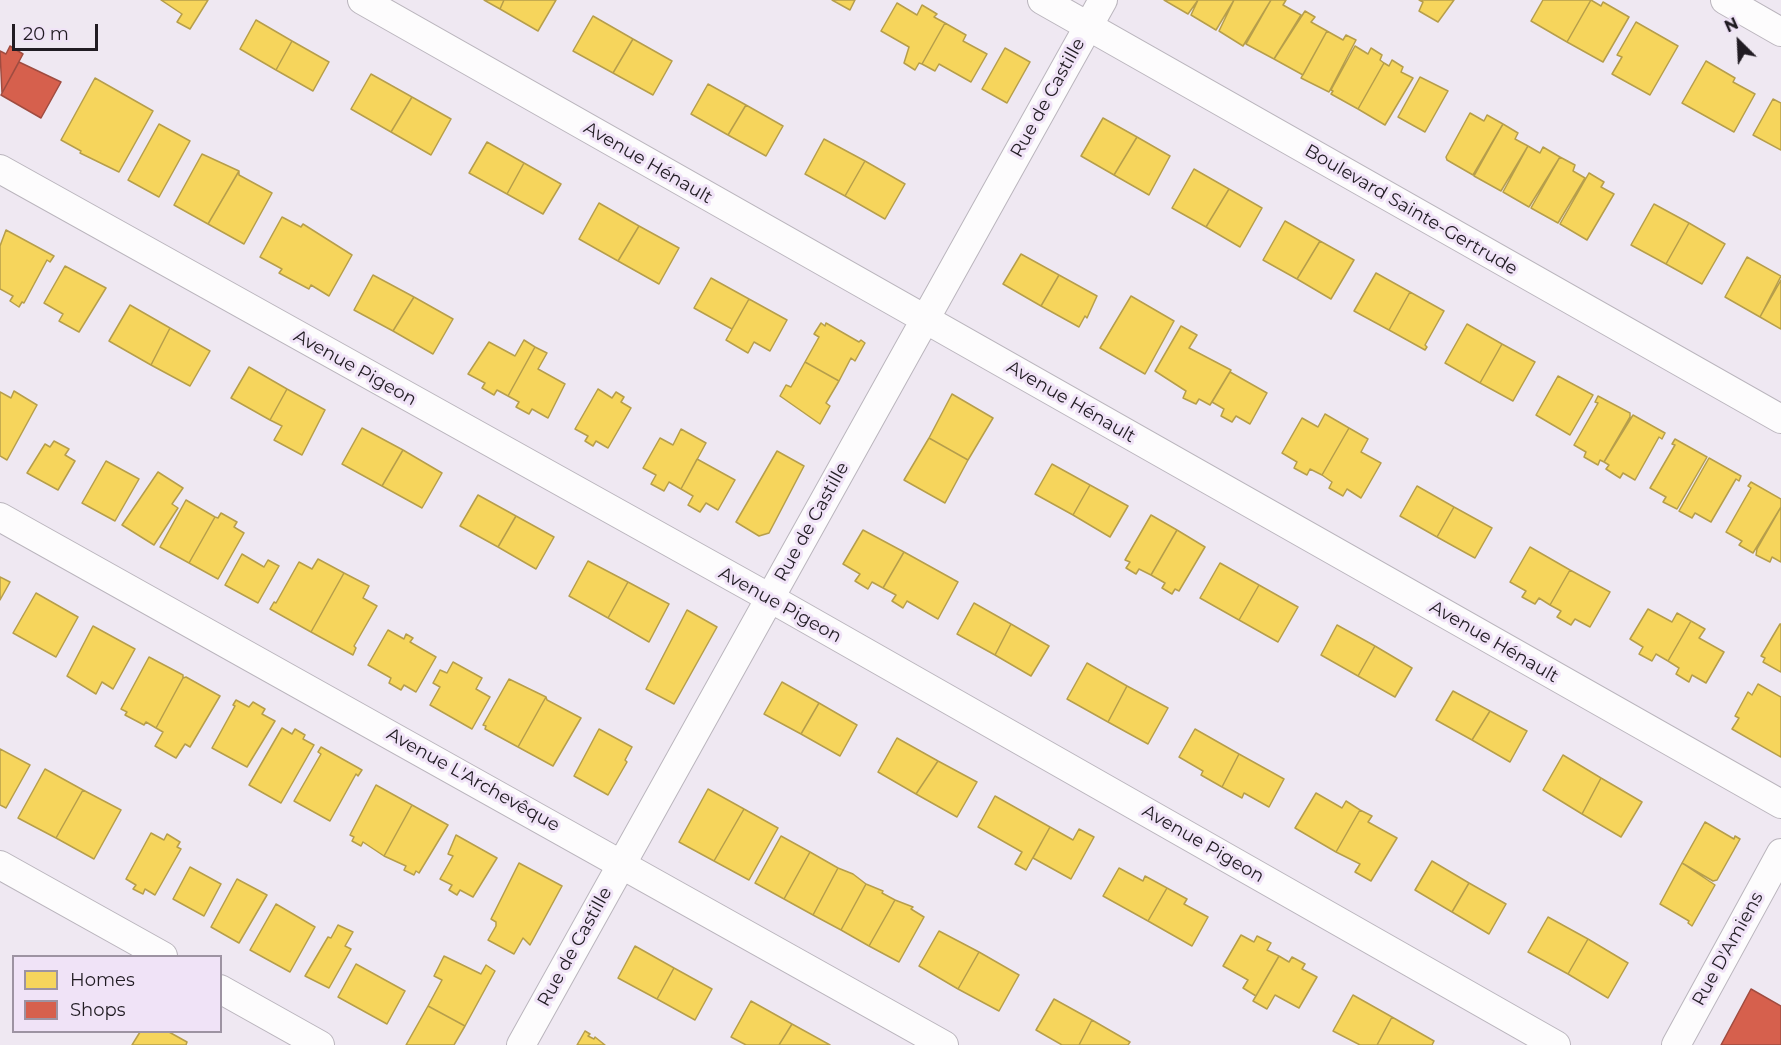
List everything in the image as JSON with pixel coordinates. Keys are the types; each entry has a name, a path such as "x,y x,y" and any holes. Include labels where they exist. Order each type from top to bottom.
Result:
{"street":[{"name":"Avenue Hénault","path":"362,0 1781,804"},
{"name":"Boulevard Sainte-Gertrude","path":"1042,0 1781,419"},
{"name":"Rue de Castille","path":"521,1045 1103,0"},
{"path":"1725,0 1781,32"},
{"name":"Avenue Pigeon","path":"0,170 770,598 1556,1045"},
{"name":"Avenue L'Archevêque","path":"0,517 621,862 944,1045"},
{"name":"Rue D'Amiens","path":"1676,1045 1781,853"},
{"path":"0,865 159,955"},
{"path":"222,990 320,1045"}],"building: Homes":[{"path":"161,0 208,0 190,29 177,22 182,14"},
{"path":"484,0 504,0 500,9"},
{"path":"504,0 556,0 538,31 500,9"},
{"path":"832,0 855,0 850,10"},
{"path":"1164,0 1198,0 1188,14"},
{"path":"1198,0 1234,0 1216,30 1191,15"},
{"path":"1234,0 1271,0 1243,46 1219,31"},
{"path":"1271,0 1286,0 1283,5 1301,15 1274,59 1246,44"},
{"path":"1419,0 1454,0 1438,22 1419,11 1423,2"},
{"path":"1543,0 1591,0 1567,42 1531,21"},
{"path":"1591,0 1601,6 1603,2 1629,17 1603,62 1567,42"},
{"path":"897,3 917,15 922,5 937,14 934,17 945,23 922,64 919,63 915,70 904,63 909,47 881,31"},
{"path":"1305,11 1315,17 1311,22 1327,31 1303,75 1274,59"},
{"path":"593,16 633,39 613,73 573,51"},
{"path":"256,20 292,41 276,70 240,49"},
{"path":"1636,22 1678,46 1650,95 1612,74 1622,57 1617,55"},
{"path":"945,23 966,35 963,41 987,54 971,82 939,64 935,71 922,64"},
{"path":"1327,31 1343,40 1346,35 1356,40 1329,92 1301,78"},
{"path":"633,39 672,61 653,95 613,73"},
{"path":"292,41 329,62 313,91 276,70"},
{"path":"1355,46 1368,54 1371,48 1382,55 1380,60 1384,63 1358,109 1331,94"},
{"path":"1005,48 1030,62 1007,103 982,89"},
{"path":"1392,60 1403,67 1401,72 1413,78 1385,125 1358,109 1384,63 1389,66"},
{"path":"1706,61 1735,78 1733,82 1755,94 1734,132 1682,103"},
{"path":"371,74 412,97 391,132 351,109"},
{"path":"1420,77 1448,91 1425,132 1398,117"},
{"path":"95,78 153,111 119,172 80,153 81,151 61,140"},
{"path":"708,84 746,105 728,135 691,114"},
{"path":"412,97 451,119 431,155 391,132"},
{"path":"1773,99 1781,103 1781,150 1753,135"},
{"path":"746,105 783,126 766,156 728,135"},
{"path":"1470,113 1484,121 1487,115 1503,124 1473,175 1447,160 1446,157"},
{"path":"1103,118 1137,137 1114,175 1081,156"},
{"path":"159,124 190,141 159,197 128,180"},
{"path":"1503,124 1518,133 1515,139 1528,146 1501,191 1474,176"},
{"path":"1137,137 1170,156 1149,195 1114,175"},
{"path":"824,139 865,161 845,196 805,174"},
{"path":"487,142 524,163 507,194 469,173"},
{"path":"1528,146 1540,153 1543,147 1560,157 1529,207 1503,192"},
{"path":"202,154 239,171 208,224 174,205"},
{"path":"1560,157 1575,165 1573,171 1585,178 1558,223 1531,208"},
{"path":"865,161 905,184 885,219 845,196"},
{"path":"524,163 561,184 543,214 507,194"},
{"path":"1194,169 1229,189 1206,227 1172,208"},
{"path":"239,171 239,175 272,193 244,244 208,224"},
{"path":"1589,173 1604,182 1601,187 1614,194 1587,240 1560,224"},
{"path":"1229,189 1262,208 1240,247 1206,227"},
{"path":"599,203 639,226 618,261 579,239"},
{"path":"1654,204 1689,223 1666,264 1631,245"},
{"path":"282,217 301,227 303,224 352,255 329,296 311,285 309,289 279,273 282,269 260,257"},
{"path":"1285,221 1320,241 1297,279 1263,260"},
{"path":"1689,223 1725,244 1702,284 1666,264"},
{"path":"639,226 679,248 659,284 618,261"},
{"path":"6,230 54,256 50,262 47,260 24,303 22,302 19,307 10,301 13,296 0,289 0,246"},
{"path":"1320,241 1354,260 1331,299 1297,279"},
{"path":"1021,254 1059,275 1041,306 1003,284"},
{"path":"1747,257 1781,276 1760,317 1725,297"},
{"path":"65,266 106,288 79,332 59,321 63,314 44,303"},
{"path":"1376,273 1410,292 1389,330 1354,311"},
{"path":"373,275 414,297 393,331 354,310"},
{"path":"1059,275 1097,296 1087,318 1085,316 1079,327 1041,306"},
{"path":"711,278 749,299 732,329 694,308"},
{"path":"1781,280 1781,329 1760,317"},
{"path":"1410,292 1444,311 1425,345 1427,347 1425,350 1389,330"},
{"path":"1131,296 1174,321 1145,374 1100,348"},
{"path":"414,297 453,319 433,354 393,331"},
{"path":"749,299 787,320 770,351 754,342 748,353 726,340"},
{"path":"130,305 170,328 151,365 109,341"},
{"path":"821,323 825,326 826,323 859,342 861,340 865,343 855,361 851,358 839,381 805,362 819,337 814,334"},
{"path":"1467,324 1502,344 1480,383 1445,363"},
{"path":"1181,326 1197,335 1189,348 1231,370 1210,405 1199,399 1196,404 1183,398 1186,391 1155,371"},
{"path":"170,328 210,351 190,386 151,365"},
{"path":"524,340 535,347 508,396 497,390 494,395 482,388 485,383 468,374 489,342 515,356"},
{"path":"1502,344 1535,362 1513,401 1480,383"},
{"path":"535,347 547,353 538,369 565,384 548,418 532,409 529,414 516,407 519,402 508,396"},
{"path":"805,362 839,381 826,403 830,406 820,424 780,396 786,385 791,387"},
{"path":"249,367 287,389 270,420 231,398"},
{"path":"1230,372 1267,393 1250,424 1236,416 1232,422 1221,416 1224,409 1212,402"},
{"path":"1558,376 1593,395 1570,435 1536,415"},
{"path":"287,389 325,410 302,455 274,440 282,426 270,420"},
{"path":"598,389 612,398 616,392 624,397 621,402 631,408 608,448 596,441 593,446 585,441 588,436 575,429"},
{"path":"14,391 37,405 7,460 0,456 0,392 11,398"},
{"path":"952,394 993,418 968,460 929,438"},
{"path":"1598,396 1630,413 1630,417 1604,462 1600,460 1598,465 1584,457 1586,452 1574,445 1598,403 1595,402"},
{"path":"1325,414 1349,428 1322,475 1310,469 1307,475 1294,468 1297,462 1282,453 1302,418 1318,427"},
{"path":"1633,415 1665,433 1662,439 1659,437 1635,480 1623,473 1620,478 1606,469 1609,465 1604,462"},
{"path":"362,428 403,450 382,486 342,464"},
{"path":"1349,428 1368,439 1361,452 1381,463 1361,498 1347,489 1343,496 1329,488 1332,482 1322,475"},
{"path":"681,429 706,443 681,489 669,482 664,491 651,484 656,475 643,468 660,438 673,445"},
{"path":"929,438 968,460 945,503 904,480"},
{"path":"1675,439 1707,457 1677,509 1663,502 1666,497 1650,488 1675,445 1672,444"},
{"path":"54,441 69,449 65,455 75,461 58,490 27,473 45,444 50,447"},
{"path":"403,450 442,473 422,508 382,486"},
{"path":"777,451 804,466 769,533 759,536 736,522"},
{"path":"1709,458 1741,476 1739,481 1736,479 1711,522 1695,513 1692,518 1679,511"},
{"path":"697,459 735,480 718,510 706,503 700,512 688,505 693,496 681,489"},
{"path":"106,461 139,479 115,521 82,503"},
{"path":"1052,464 1090,485 1073,515 1035,494"},
{"path":"158,472 183,488 172,504 178,508 154,545 122,525"},
{"path":"1751,482 1781,499 1781,507 1753,553 1739,545 1742,541 1726,532 1751,488 1748,486"},
{"path":"1090,485 1128,506 1110,537 1073,515"},
{"path":"1417,486 1454,507 1437,537 1400,516"},
{"path":"478,495 516,516 498,547 460,526"},
{"path":"186,500 215,517 189,563 160,547"},
{"path":"1454,507 1492,528 1475,558 1437,537"},
{"path":"1781,507 1781,562 1772,557 1770,562 1756,555 1757,549"},
{"path":"221,513 237,522 234,527 244,533 218,579 189,563 215,517 218,518"},
{"path":"1151,515 1177,530 1151,575 1139,569 1136,574 1126,568 1130,562 1125,560"},
{"path":"516,516 554,537 536,569 498,547"},
{"path":"863,530 904,552 883,588 872,582 868,589 855,581 860,574 843,564"},
{"path":"1177,530 1205,547 1179,591 1175,589 1172,594 1162,588 1165,583 1151,575"},
{"path":"1530,547 1570,570 1550,605 1539,598 1535,604 1522,597 1526,591 1510,582"},
{"path":"904,552 958,582 938,619 907,601 903,608 892,601 896,595 883,588"},
{"path":"242,554 264,567 268,560 279,566 258,603 225,585"},
{"path":"318,559 344,573 311,632 270,609 274,602 276,603 299,562 312,569"},
{"path":"588,561 628,582 608,618 569,596"},
{"path":"1220,563 1259,585 1239,620 1200,598"},
{"path":"1570,570 1610,592 1590,627 1575,619 1571,625 1557,617 1561,611 1550,605"},
{"path":"344,573 369,586 363,598 377,606 354,646 356,648 353,655 311,632"},
{"path":"0,577 10,582 0,600"},
{"path":"628,582 669,604 649,642 608,618"},
{"path":"1259,585 1298,607 1278,642 1239,620"},
{"path":"36,593 78,617 56,657 13,633"},
{"path":"974,603 1011,624 995,655 957,634"},
{"path":"1648,609 1672,622 1677,613 1691,621 1668,661 1656,654 1652,661 1639,654 1643,647 1630,639"},
{"path":"687,610 717,627 674,704 646,689"},
{"path":"1691,621 1705,629 1699,638 1724,652 1706,683 1692,675 1689,682 1676,674 1679,668 1668,661"},
{"path":"1011,624 1049,646 1031,676 995,655"},
{"path":"1780,624 1781,672 1763,662 1765,658 1761,656"},
{"path":"1337,625 1375,646 1358,676 1321,655"},
{"path":"93,626 135,649 113,689 102,682 96,694 67,676"},
{"path":"388,630 404,639 406,634 413,638 410,642 436,657 416,692 404,685 401,690 389,683 391,678 368,665"},
{"path":"1375,646 1412,668 1395,697 1358,676"},
{"path":"149,657 183,675 156,728 146,722 144,725 125,715 127,712 121,709"},
{"path":"453,662 482,678 476,689 490,697 472,729 430,705 440,687 433,683 440,670 447,673"},
{"path":"1087,663 1127,686 1108,722 1067,699"},
{"path":"186,677 220,696 190,747 185,744 176,758 155,746 163,732 156,728 183,678"},
{"path":"509,679 546,697 518,747 485,729 486,726 483,725"},
{"path":"782,682 819,703 801,734 764,714"},
{"path":"1758,684 1781,697 1781,757 1732,729 1739,718 1735,716 1748,692 1752,695"},
{"path":"1127,686 1168,708 1148,744 1108,722"},
{"path":"1453,691 1490,711 1472,740 1436,720"},
{"path":"546,697 547,700 581,718 553,766 518,747"},
{"path":"236,700 249,707 253,702 265,709 262,714 275,721 247,767 212,748"},
{"path":"819,703 857,725 840,756 801,734"},
{"path":"1490,711 1527,731 1510,762 1472,740"},
{"path":"282,728 292,734 295,729 305,735 303,739 314,745 281,803 249,785"},
{"path":"599,729 632,747 625,760 627,762 608,795 574,776"},
{"path":"1195,729 1239,754 1222,787 1201,775 1203,771 1179,757"},
{"path":"897,738 938,761 916,794 878,772"},
{"path":"321,747 362,770 358,776 356,774 330,821 294,801 321,754 318,752"},
{"path":"0,749 30,765 6,808 0,805"},
{"path":"1239,754 1284,779 1269,807 1244,793 1242,798 1222,787"},
{"path":"1563,755 1601,778 1582,814 1543,790"},
{"path":"938,761 977,782 957,817 916,794"},
{"path":"45,769 83,790 56,838 18,818"},
{"path":"1601,778 1642,802 1621,837 1582,814"},
{"path":"376,785 412,805 384,856 363,842 361,846 352,841 354,837 350,835"},
{"path":"708,789 744,809 714,861 679,842"},
{"path":"83,790 121,810 94,859 56,838"},
{"path":"1316,793 1342,808 1346,801 1360,810 1336,852 1295,828"},
{"path":"995,796 1050,827 1026,870 1015,864 1022,852 978,827"},
{"path":"412,805 448,825 419,873 416,871 414,875 404,870 406,866 384,856"},
{"path":"744,809 778,828 749,880 714,861"},
{"path":"1360,810 1372,816 1368,822 1397,838 1371,881 1355,872 1360,864 1336,852"},
{"path":"1705,822 1734,839 1735,836 1740,839 1717,880 1713,881 1682,863"},
{"path":"1050,827 1073,840 1079,829 1094,837 1071,879 1033,858"},
{"path":"151,833 164,840 167,834 180,842 177,847 181,849 155,895 145,889 143,894 133,889 136,885 126,879"},
{"path":"456,835 497,858 473,897 460,890 457,895 449,890 452,885 440,879 453,856 448,854"},
{"path":"781,836 810,852 784,899 755,883"},
{"path":"810,852 838,868 813,915 784,899"},
{"path":"1432,861 1469,883 1452,912 1415,890"},
{"path":"519,863 562,886 530,945 523,938 514,954 488,940 496,926 496,922 491,919"},
{"path":"1682,863 1715,885 1692,926 1688,923 1689,921 1660,904"},
{"path":"190,867 221,884 204,916 173,899"},
{"path":"838,868 853,874 866,884 841,930 813,915"},
{"path":"1119,868 1143,881 1145,876 1167,888 1148,921 1103,896"},
{"path":"237,879 267,895 239,943 211,927"},
{"path":"1469,883 1506,904 1489,934 1452,912"},
{"path":"866,884 883,891 882,893 895,900 869,946 841,930"},
{"path":"1167,888 1187,899 1184,904 1208,917 1192,946 1148,921"},
{"path":"895,900 913,907 911,909 924,917 899,962 869,946"},
{"path":"276,904 315,927 290,972 250,950"},
{"path":"1548,917 1588,939 1568,974 1528,952"},
{"path":"338,925 353,932 345,946 351,949 329,988 305,976 328,937 331,938"},
{"path":"939,931 979,952 958,989 919,966"},
{"path":"1241,935 1254,942 1257,936 1271,943 1267,950 1279,956 1256,996 1243,988 1248,980 1223,966"},
{"path":"1588,939 1628,963 1608,998 1568,974"},
{"path":"635,946 674,968 657,999 618,978"},
{"path":"979,952 1019,975 999,1011 958,989"},
{"path":"444,956 481,974 486,965 495,971 465,1026 428,1006 442,980 434,976"},
{"path":"1279,956 1289,962 1292,957 1305,964 1302,969 1317,977 1299,1008 1275,995 1267,1009 1253,1001"},
{"path":"356,964 405,991 387,1024 338,997"},
{"path":"674,968 712,989 695,1020 657,999"},
{"path":"1353,995 1392,1017 1377,1045 1360,1045 1333,1031"},
{"path":"1054,999 1092,1020 1079,1045 1062,1045 1036,1030"},
{"path":"751,1001 792,1024 779,1045 746,1045 731,1037"},
{"path":"428,1006 465,1026 454,1045 406,1045"},
{"path":"1392,1017 1434,1041 1432,1045 1377,1045"},
{"path":"1092,1020 1130,1042 1128,1045 1079,1045"},
{"path":"792,1024 830,1045 779,1045"},
{"path":"585,1031 590,1034 588,1036 594,1039 595,1037 605,1045 577,1045"},
{"path":"139,1033 171,1033 187,1042 186,1045 132,1045"}],"building: Shops":[{"path":"10,46 23,54 2,93 0,51 6,54"},
{"path":"19,62 61,82 41,118 1,95"},
{"path":"1751,989 1781,1006 1781,1045 1721,1045"}]}
